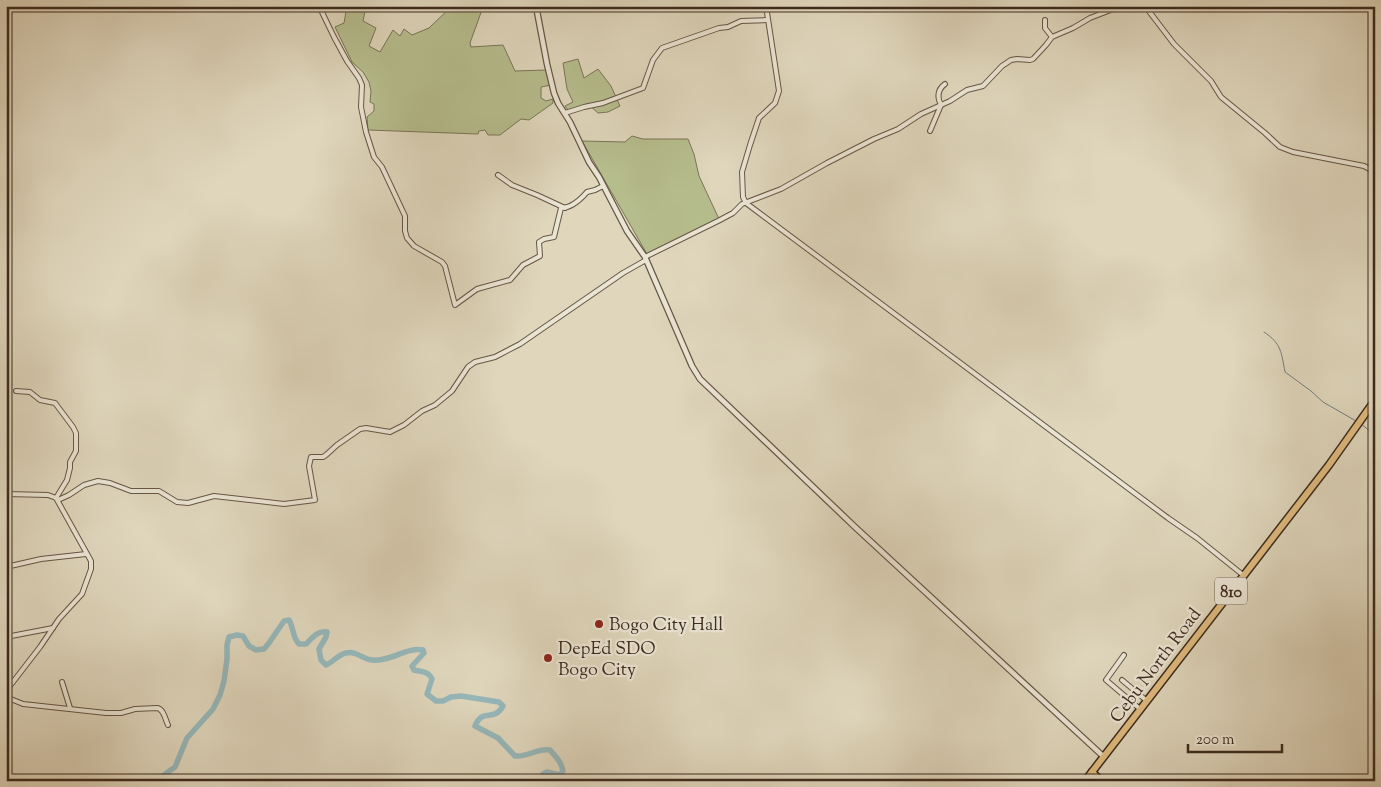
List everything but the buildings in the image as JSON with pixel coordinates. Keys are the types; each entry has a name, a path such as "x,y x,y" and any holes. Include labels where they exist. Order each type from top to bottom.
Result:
{"highway":[{"name":"Cebu North Road","path":"1085,781 1329,465 1375,400"},
{"path":"1092,772 1101,781"}],"street":[{"path":"319,6 362,85 361,107 366,132 374,156 382,167 404,216 404,231 407,238 414,246 442,262 445,266 455,305 477,290 510,280 523,265 540,256 539,242 554,237 562,208 566,208 578,201 586,192 603,186"},
{"path":"536,6 554,93 558,103 565,113 588,162 599,177 627,231 646,259 692,366 700,379 1104,757"},
{"path":"57,499 69,495 84,485 98,481 110,483 131,492 159,491 177,502 188,503 214,496 284,504 315,500 309,466 311,457 323,457 360,429 366,428 390,432 404,425 422,411 436,405 452,391 468,367 475,362 495,357 520,344 646,259 718,222 742,204 781,189 874,139 889,134 967,90 983,86 1002,66 1011,60 1033,59 1052,37 1090,18 1120,6"},
{"path":"1145,6 1174,44 1211,81 1221,97 1280,147 1293,152 1364,166 1375,172"},
{"path":"762,20 766,9"},
{"path":"766,9 778,91 774,103 758,118 742,172 743,197 746,203 1197,538 1243,575"},
{"path":"565,113 584,106 603,103 643,88 653,60 662,48 741,21 768,20"},
{"path":"1045,20 1046,28 1052,37"},
{"path":"930,131 940,105 938,100 939,90 945,84"},
{"path":"498,175 512,185 537,194 566,208"},
{"path":"16,391 30,392 40,400 56,403 76,433 76,452 70,462 67,480 57,499"},
{"path":"6,494 48,495 57,499 92,566 82,594 59,619 6,691"},
{"path":"6,567 41,559 86,554"},
{"path":"6,637 53,628"},
{"path":"1124,655 1106,680 1140,709"},
{"path":"1122,680 1147,701"},
{"path":"62,682 70,708"},
{"path":"6,696 23,704 121,713 135,709 160,708 168,725"}],"green space":[{"path":"347,6 365,11 363,21 376,28 369,46 380,52 393,30 400,36 404,29 412,35 429,28 452,6 504,6 483,7 470,43 471,47 503,45 515,71 546,70 551,85 541,87 541,98 546,101 553,99 553,103 529,120 521,119 500,135 488,135 485,130 479,131 478,134 368,130 367,117 374,111 374,104 370,102 371,91 369,82 363,72 352,62 335,27 344,23"},
{"path":"578,59 584,78 598,69 611,86 620,106 608,112 598,113 588,104 568,110 565,106 573,102 567,89 563,63"},
{"path":"632,136 643,139 688,139 699,176 719,219 647,254 582,141 625,142"}],"waterway":[{"path":"1264,332 1278,345 1285,372 1323,402 1356,421"},
{"path":"1361,424 1375,436"},
{"path":"142,781 161,777 175,767 187,738 213,709 224,681 229,637 243,636 249,646 256,650 264,649 284,621 289,620 299,644 306,644 318,633 327,632 319,649 321,660 326,665 341,655 350,652 369,660 379,660 410,651 423,650 424,653 412,666 414,670 427,673 432,679 427,694 436,701 461,696 499,702 503,706 499,711 496,714 481,717 475,726 498,738 515,756 541,750 550,750 560,762 563,771 560,775 547,772 543,774 541,781"}],"place":[{"name":"Bogo City Hall","path":"599,624"},
{"name":"DepEd SDO Bogo City","path":"548,658"}]}
